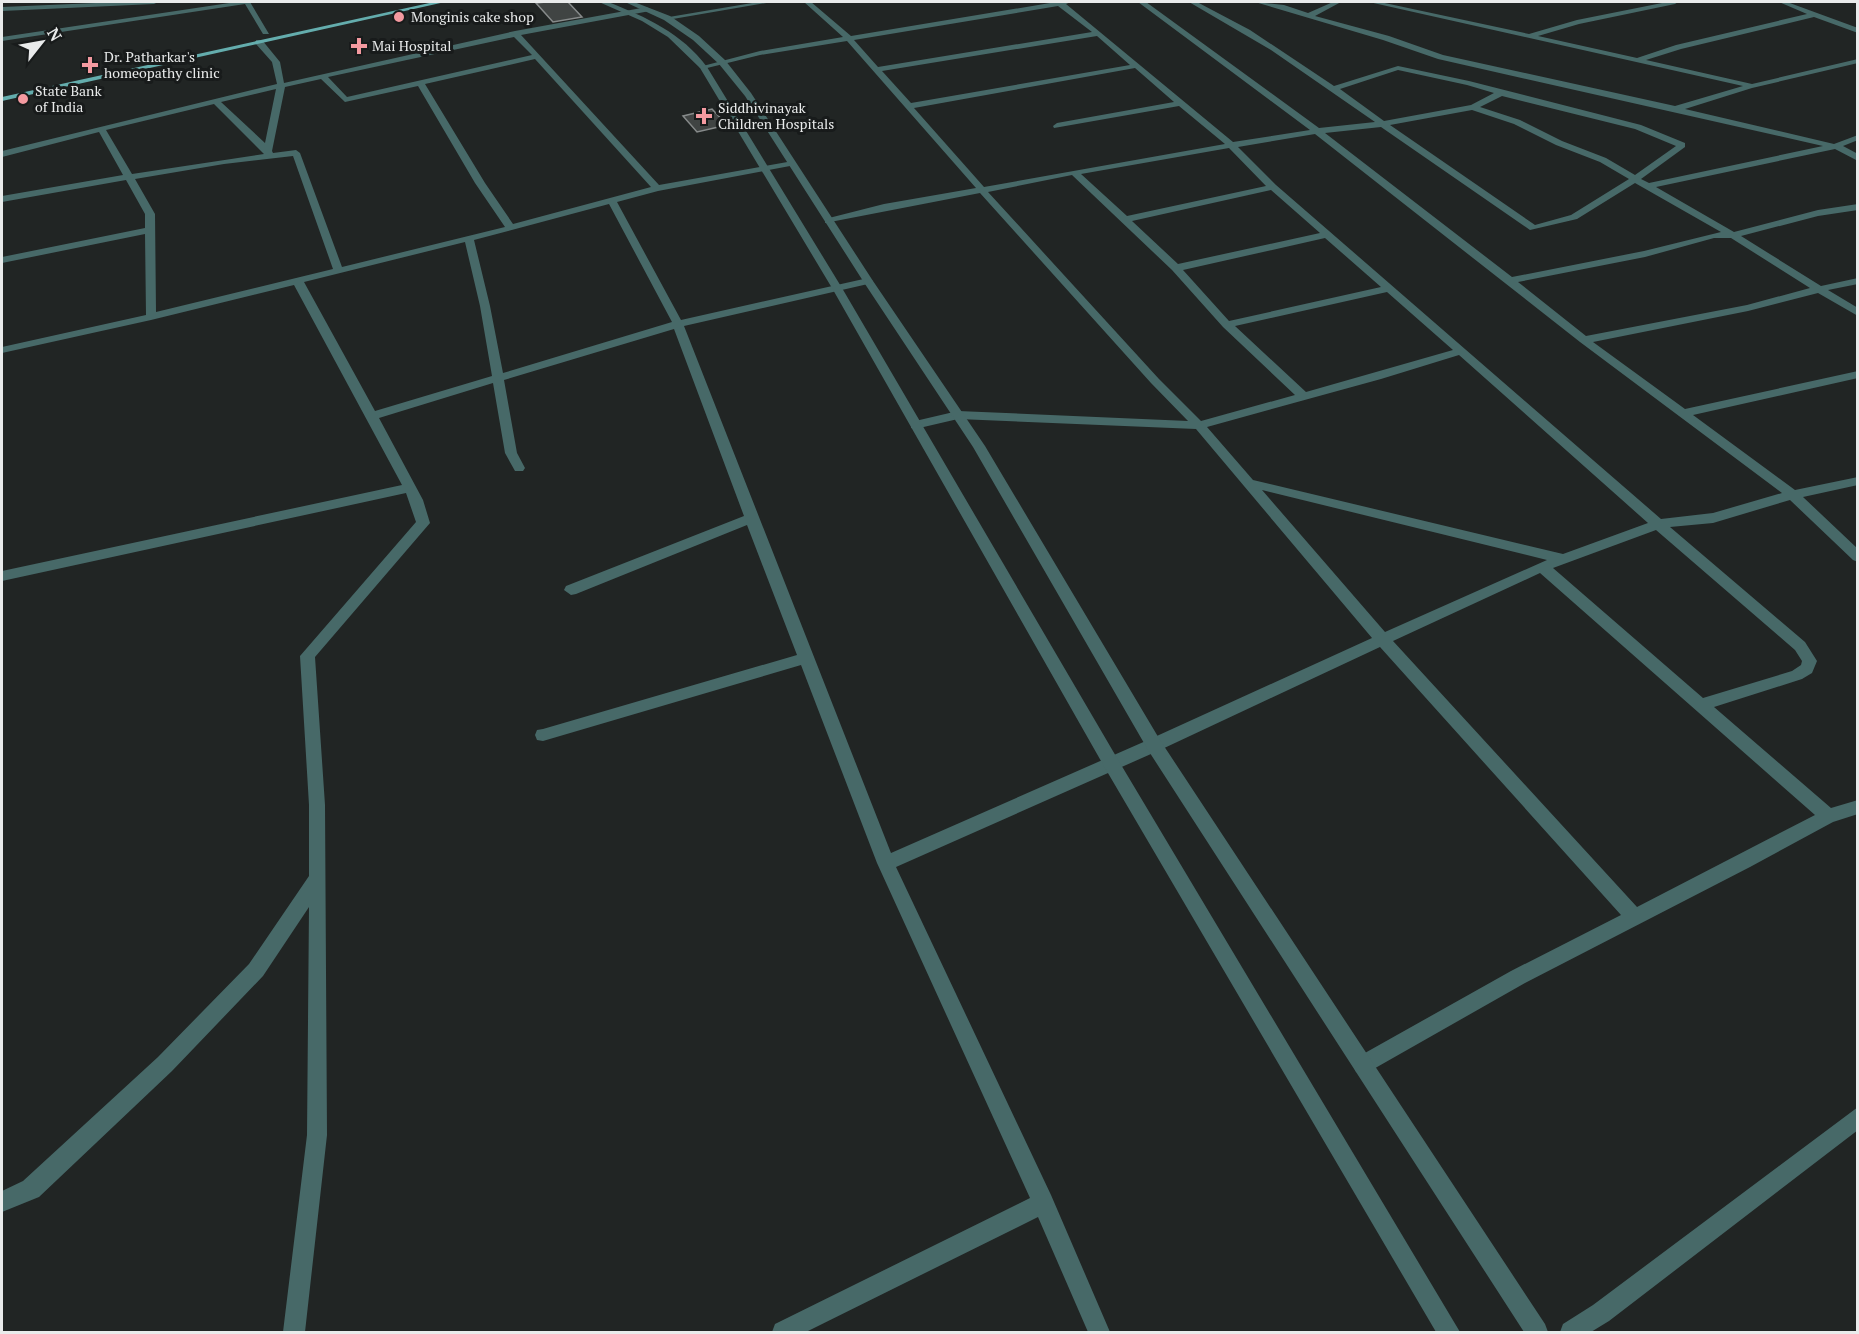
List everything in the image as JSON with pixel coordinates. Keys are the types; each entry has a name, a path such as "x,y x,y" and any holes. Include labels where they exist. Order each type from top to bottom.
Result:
{"main road":[{"path":"25,84 405,2"},
{"path":"2,99 441,2"}],"street":[{"path":"2,9 154,2"},
{"path":"2,39 247,2 266,32"},
{"path":"603,2 647,9 667,18 696,38 722,62 748,95 828,221 979,446 1154,745 1537,1332"},
{"path":"667,18 768,2"},
{"path":"807,2 849,38 878,69 1110,333 1199,425 1382,639 1635,918"},
{"path":"703,67 849,38 1064,2 1097,34 1230,144 1273,187 1800,646 1810,661 1807,669 1797,675 1701,705"},
{"path":"1142,2 1317,131 1584,340 1793,495 1857,557"},
{"path":"1193,2 1215,13 1333,89 1533,228 1574,217 1635,179 1682,145 1638,127 1469,83 1398,68"},
{"path":"1258,2 1284,7 1440,57 1857,150"},
{"path":"1308,16 1338,2"},
{"path":"1373,2 1752,86"},
{"path":"1530,37 1577,22 1675,2"},
{"path":"1782,2 1857,31"},
{"path":"2,154 215,100 629,7 681,41 693,52 703,67 837,288 1111,764 1449,1332"},
{"path":"1637,61 1679,47 1813,15"},
{"path":"515,33 657,188"},
{"path":"878,69 1097,34"},
{"path":"259,42 276,62 281,86 268,154"},
{"path":"323,76 345,100 537,56"},
{"path":"1333,89 1440,57"},
{"path":"1675,109 1752,86 1857,61"},
{"path":"909,106 1070,80 1135,66"},
{"path":"421,84 480,183 511,228"},
{"path":"828,221 884,207 1230,144 1382,124 1473,107 1501,93"},
{"path":"215,100 268,154"},
{"path":"1057,126 1180,103"},
{"path":"1473,107 1517,122 1559,143 1603,160 1732,235 1857,313"},
{"path":"101,128 150,214 151,317"},
{"path":"1648,186 1836,146 1857,137"},
{"path":"1836,146 1857,158"},
{"path":"2,199 268,154 296,153 338,269"},
{"path":"2,350 151,317 511,228 657,188 790,163"},
{"path":"1074,172 1176,268 1227,325 1304,397"},
{"path":"1124,220 1273,187"},
{"path":"612,201 678,324 886,863 1043,1203 1099,1332"},
{"path":"1510,280 1645,254 1714,235 1732,235 1818,213 1857,207"},
{"path":"2,260 151,230"},
{"path":"1176,268 1329,234"},
{"path":"469,238 511,453 519,468"},
{"path":"294,1332 317,1135 317,805 307,656 423,523 409,488 372,416 297,280"},
{"path":"372,416 678,324 868,281"},
{"path":"1584,340 1748,308 1857,281"},
{"path":"1227,325 1390,288"},
{"path":"915,425 958,415 1199,425 1461,351"},
{"path":"1683,412 1857,374"},
{"path":"886,863 1154,745 1542,567 1658,524 1713,518 1793,495 1857,482"},
{"path":"1249,483 1563,559"},
{"path":"2,576 409,488"},
{"path":"571,590 751,518"},
{"path":"1542,567 1828,816"},
{"path":"543,735 807,658"},
{"path":"1363,1065 1518,977 1744,862 1828,816 1857,807"},
{"path":"2,1202 31,1189 165,1064 256,970 318,878"},
{"path":"1571,1332 1601,1313 1857,1117"},
{"path":"783,1332 1043,1203"}],"building":[{"path":"568,2 582,17 553,22 536,3"},
{"path":"712,109 727,125 697,132 683,116"}],"place":[{"name":"Monginis cake shop","path":"399,17"},
{"name":"Mai Hospital","path":"359,46"},
{"name":"Dr. Patharkar's homeopathy clinic","path":"90,65"},
{"name":"State Bank of India","path":"23,99"},
{"name":"Siddhivinayak Children Hospitals","path":"704,116"}]}
